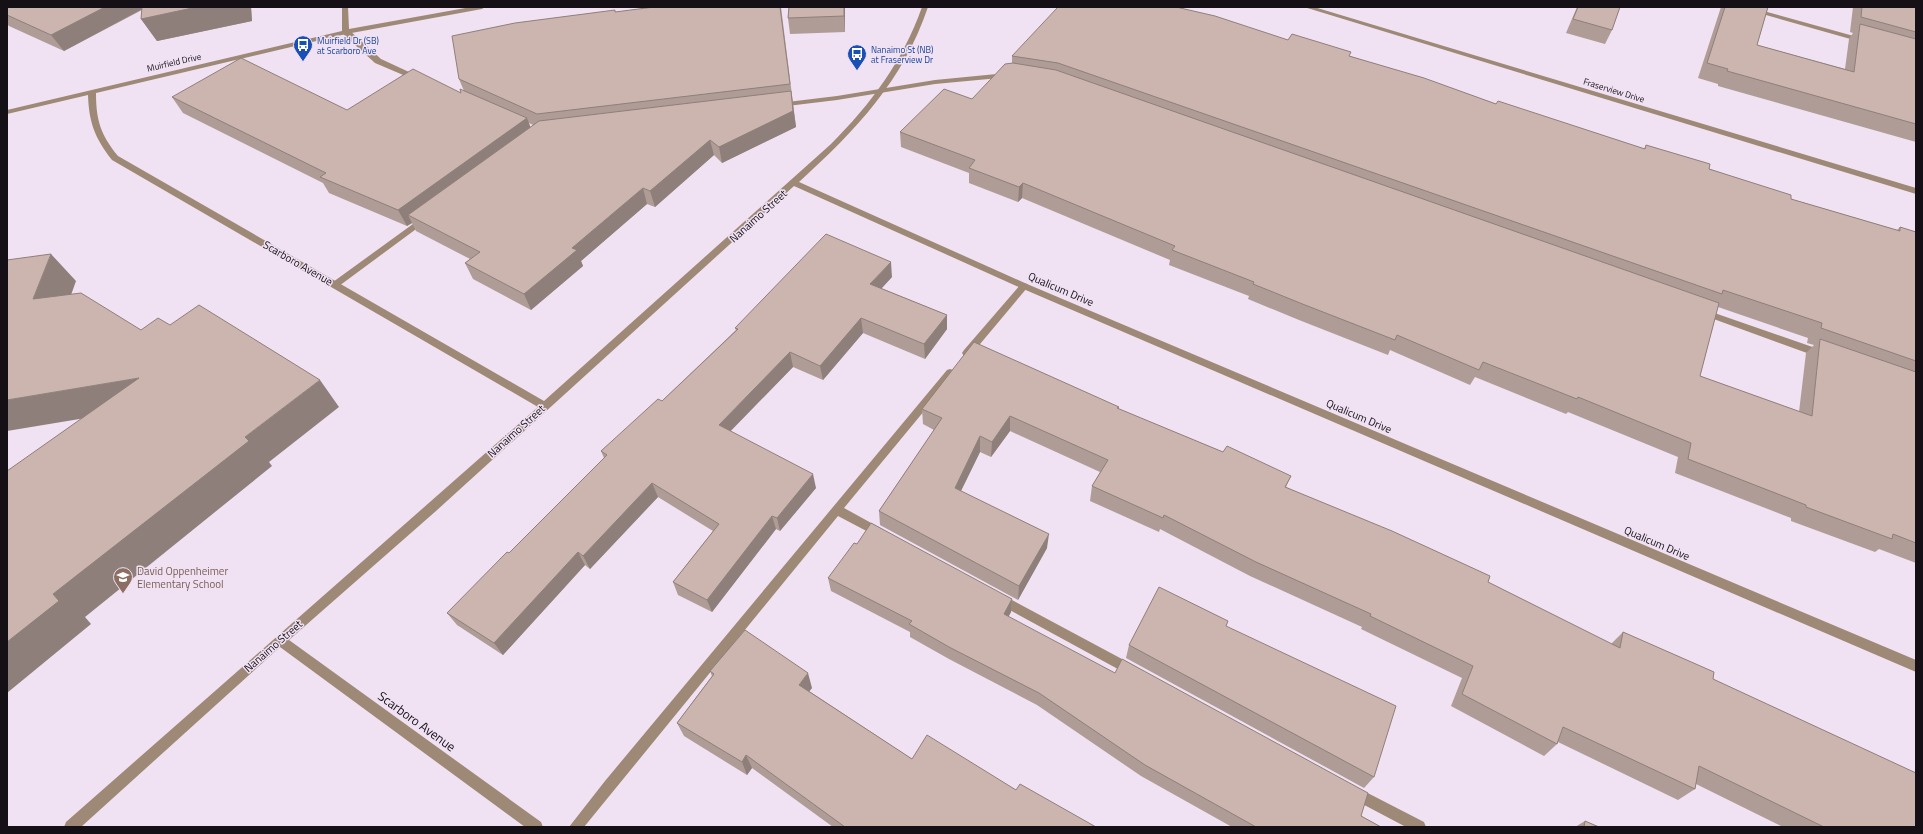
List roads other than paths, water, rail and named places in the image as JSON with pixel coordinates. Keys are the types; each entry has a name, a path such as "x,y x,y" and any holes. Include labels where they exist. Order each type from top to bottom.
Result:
{"street":[{"path":"345,7 346,32 378,60 428,83"},
{"path":"346,32 482,7"},
{"name":"Nanaimo Street","path":"71,827 280,640 432,508 544,406 794,184 855,125 883,91 920,24 925,7"},
{"name":"Fraserview Drive","path":"1307,7 1916,191"},
{"path":"1741,7 1870,41"},
{"name":"Muirfield Drive","path":"7,112 346,32"},
{"path":"767,107 883,91 935,82 1012,75 1019,76"},
{"name":"Scarboro Avenue","path":"92,92 92,112 100,139 115,158 336,284 544,406"},
{"name":"Qualicum Drive","path":"794,184 1024,286 1916,666"},
{"path":"336,284 434,212"},
{"path":"576,827 609,785 1024,286"},
{"path":"1692,308 1826,356"},
{"path":"838,510 894,540"},
{"path":"992,594 1139,674"},
{"name":"Scarboro Avenue","path":"280,640 536,827"},
{"path":"1349,789 1419,827"}],"place":[{"name":"Muirfield Dr (SB) at Scarboro Ave","path":"303,62"},
{"name":"Nanaimo St (NB) at Fraserview Dr","path":"857,71"},
{"name":"David Oppenheimer Elementary School","path":"123,594"}]}
